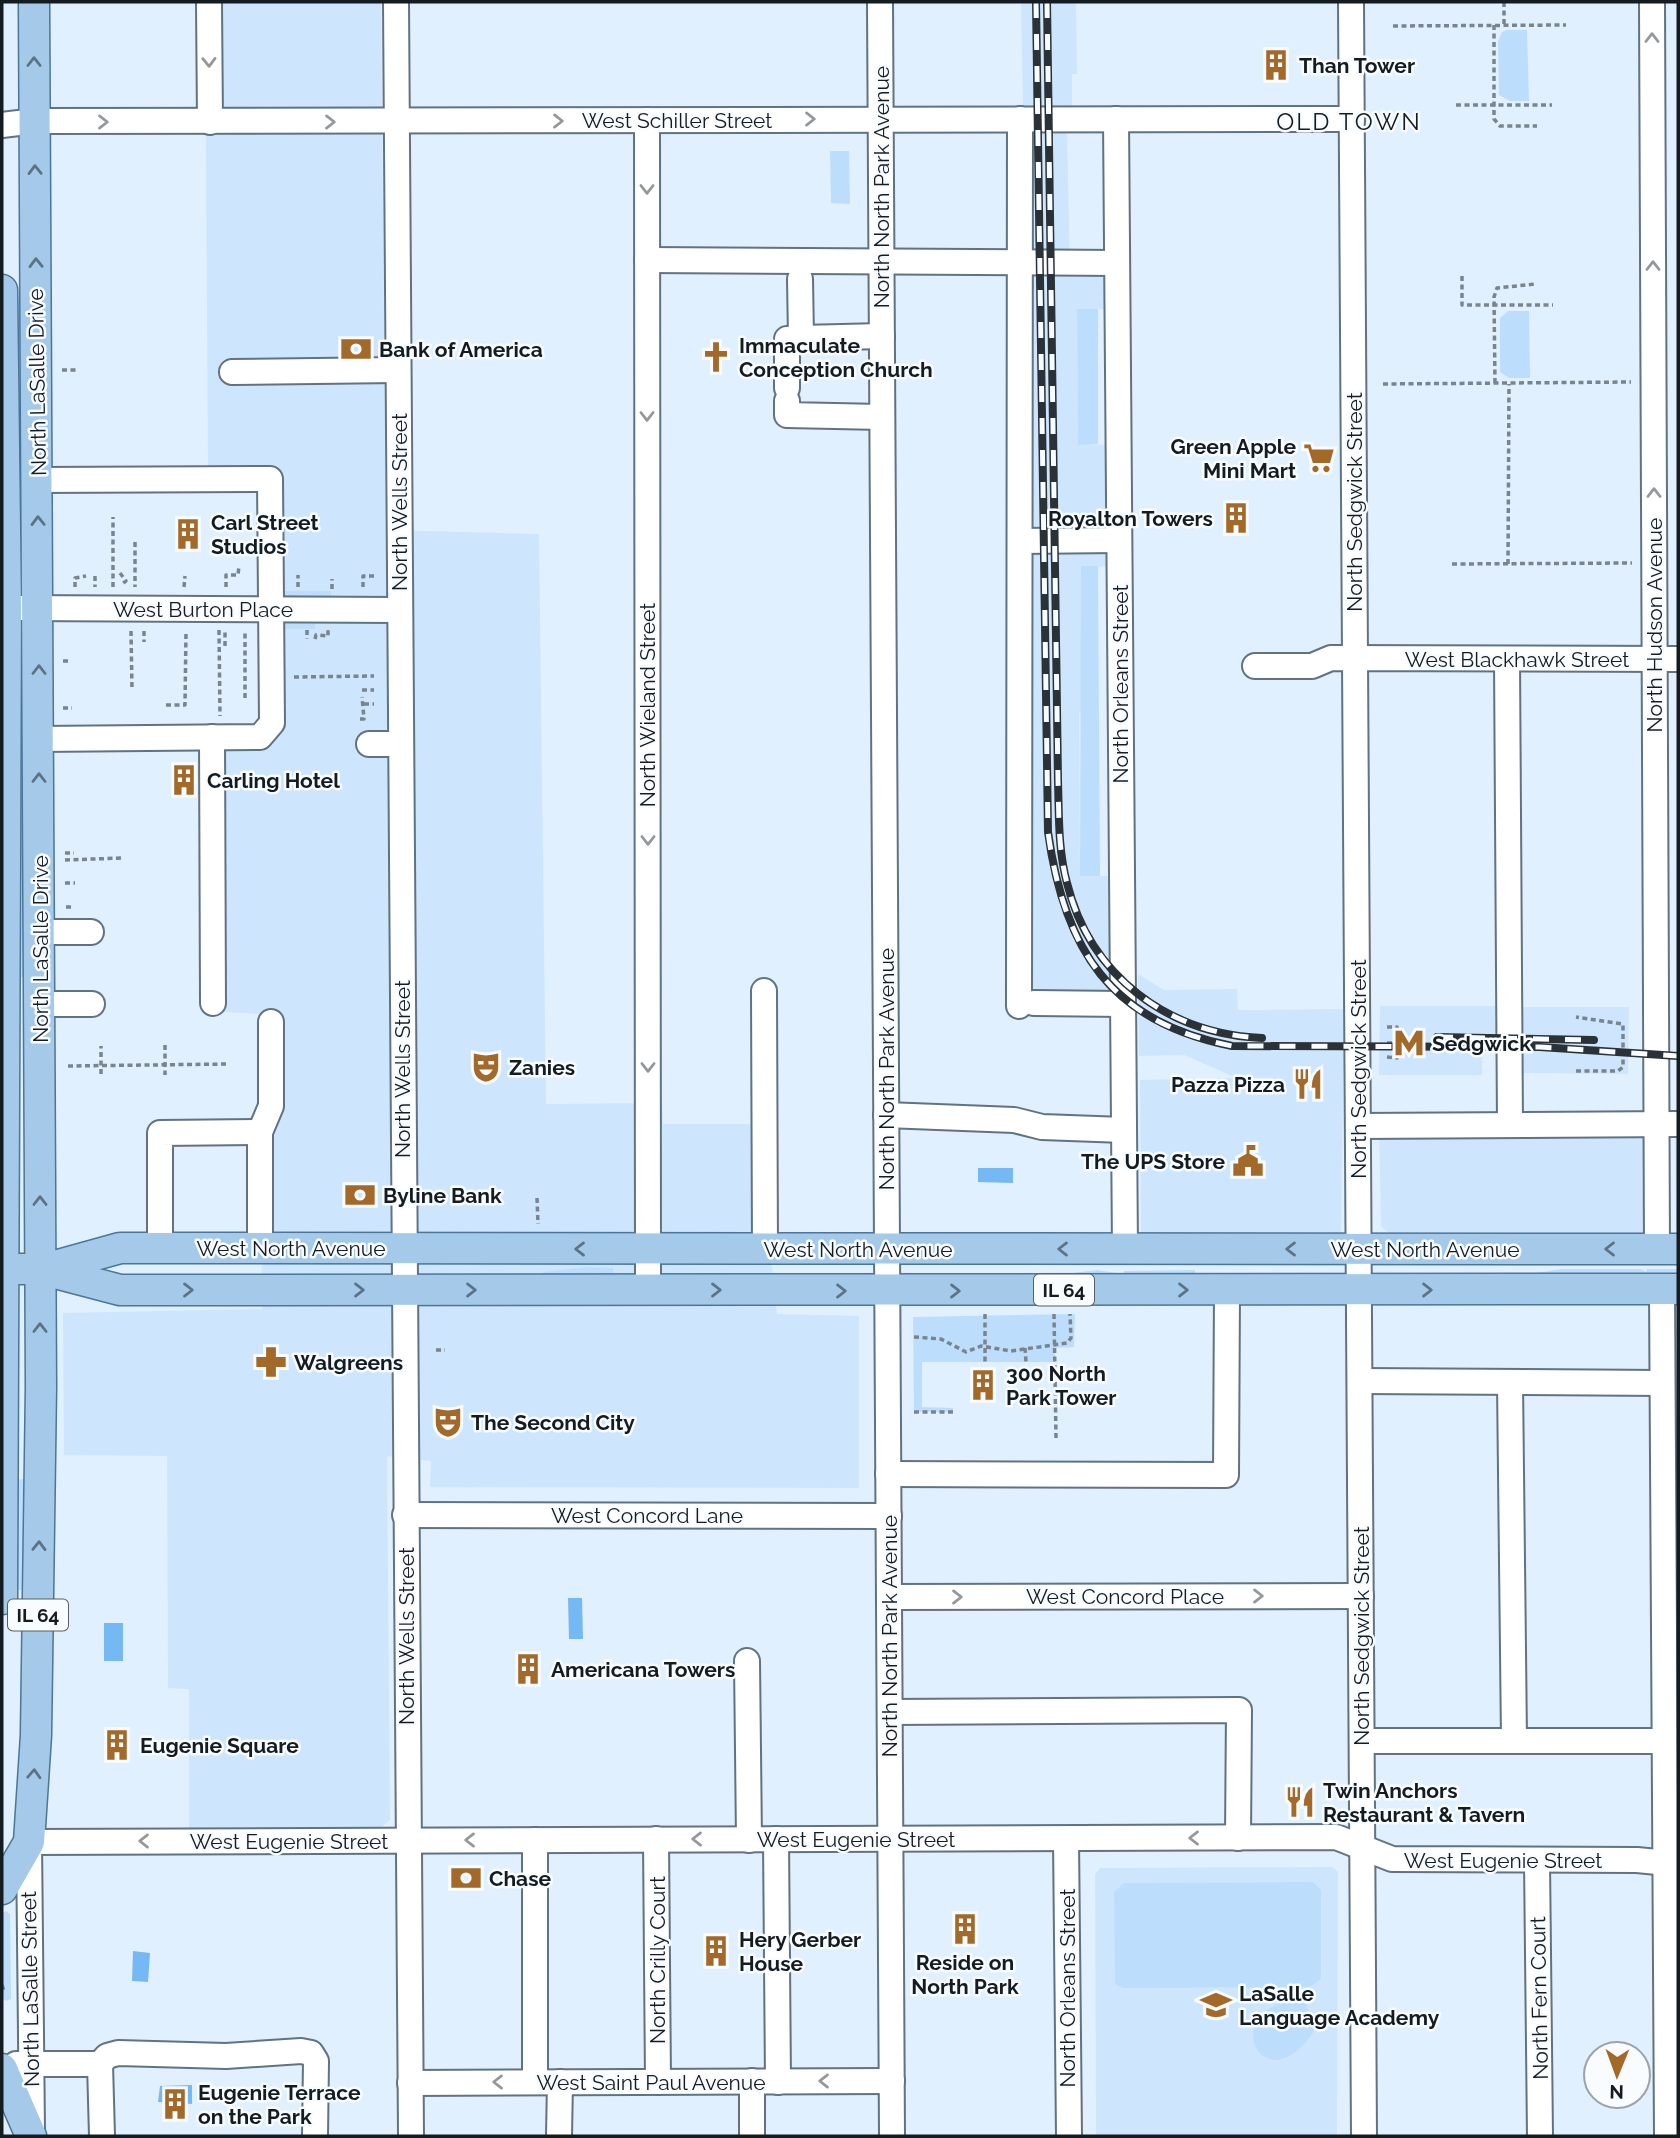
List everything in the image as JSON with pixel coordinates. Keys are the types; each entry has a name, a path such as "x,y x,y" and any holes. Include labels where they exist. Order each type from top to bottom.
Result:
{"main road":[{"name":"North LaSalle Drive","path":"2,1889 29,1842 36,1735 40,932 34,2"},
{"name":"North LaSalle Drive","path":"2,290 6,608 2,1599"},
{"name":"West North Avenue","path":"2,1269 40,1269 120,1248 1667,1249"},
{"name":"West North Avenue","path":"40,1269 120,1290 1670,1289"},
{"path":"2,2067 31,2136"}],"street":[{"path":"209,2 210,122"},
{"name":"North Wells Street","path":"396,2 411,2136"},
{"name":"North North Park Avenue","path":"880,2 892,2136"},
{"name":"North Sedgwick Street","path":"1351,2 1364,2136"},
{"name":"North Hudson Avenue","path":"1652,2 1666,659 1667,1249"},
{"path":"1020,119 1020,541 1027,1005 1123,1004"},
{"name":"North Orleans Street","path":"1116,119 1125,1249"},
{"name":"West Schiller Street","path":"2,125 35,121 1352,119"},
{"name":"North Wieland Street","path":"647,120 648,1290"},
{"path":"647,260 1117,263"},
{"path":"800,279 801,338"},
{"path":"882,336 787,339 787,415 882,417"},
{"path":"232,372 398,370"},
{"path":"38,480 271,479 272,677 272,723 260,737 216,728 39,739"},
{"path":"1020,541 1119,540"},
{"name":"West Burton Place","path":"6,608 243,620 271,610 399,610"},
{"name":"West Blackhawk Street","path":"1255,666 1312,666 1331,658 1666,659"},
{"path":"1507,659 1510,1125"},
{"path":"213,1003 216,728"},
{"path":"366,731 400,736"},
{"path":"40,932 91,932"},
{"path":"764,991 765,1249"},
{"path":"40,1004 92,1004"},
{"path":"260,1248 260,1132 271,1106 271,1022"},
{"path":"886,1115 1014,1120 1042,1127 1124,1130"},
{"path":"1358,1126 1667,1124"},
{"path":"160,1248 160,1133 260,1132"},
{"path":"1667,2136 1672,1865 1664,1741 1662,1383 1670,1289"},
{"path":"888,1474 1226,1475 1227,1290"},
{"path":"1360,1381 1662,1383"},
{"path":"1510,1382 1514,1740"},
{"name":"West Concord Lane","path":"405,1515 889,1516"},
{"name":"West Concord Place","path":"889,1597 1361,1595"},
{"path":"747,1661 749,1839"},
{"path":"890,1712 1238,1710 1238,1838"},
{"path":"1362,1741 1664,1741"},
{"name":"West Eugenie Street","path":"29,1842 1336,1837 1392,1859 1637,1860 1672,1865"},
{"name":"North Crilly Court","path":"656,1839 658,2082"},
{"path":"776,1839 778,2081"},
{"name":"North Orleans Street","path":"1066,1839 1069,2136"},
{"path":"535,1840 535,2082"},
{"name":"North LaSalle Street","path":"29,1842 31,2136"},
{"name":"North Fern Court","path":"1537,1861 1540,2136"},
{"path":"102,2136 100,2064 107,2056 118,2053 226,2056 301,2051 311,2053 316,2061 315,2136"},
{"path":"2,2067 100,2064"},
{"path":"752,2081 752,2136"},
{"name":"West Saint Paul Avenue","path":"410,2083 892,2081"},
{"path":"559,2136 560,2082"}],"path":[{"path":"1504,2 1504,25"},
{"path":"1494,25 1494,119 1500,126 1537,126"},
{"path":"1394,26 1566,25"},
{"path":"1456,105 1552,105"},
{"path":"1462,275 1462,304 1553,305"},
{"path":"1495,383 1495,292 1501,285 1535,284"},
{"path":"62,370 76,370"},
{"path":"1384,384 1634,382"},
{"path":"1508,564 1509,383"},
{"path":"113,517 115,589 117,585 126,583 120,573"},
{"path":"135,542 136,589 137,574"},
{"path":"1452,564 1634,562"},
{"path":"226,589 226,575 238,575 239,566"},
{"path":"298,575 298,589"},
{"path":"75,589 75,578 86,576"},
{"path":"94,576 94,589"},
{"path":"184,589 185,576"},
{"path":"363,589 363,576 374,576"},
{"path":"332,579 332,589"},
{"path":"243,620 245,698"},
{"path":"216,728 219,630"},
{"path":"307,630 307,639"},
{"path":"316,639 316,635 328,636 328,630"},
{"path":"131,631 132,689"},
{"path":"144,631 144,642"},
{"path":"166,705 185,705 186,631"},
{"path":"225,635 225,646"},
{"path":"63,661 71,661"},
{"path":"272,677 374,676"},
{"path":"362,690 374,690"},
{"path":"366,731 362,701 374,704"},
{"path":"64,708 72,708"},
{"path":"65,853 74,853"},
{"path":"65,860 122,858"},
{"path":"65,883 75,883"},
{"path":"66,907 72,907"},
{"path":"1576,1017 1623,1023 1625,1067 1618,1071 1576,1071"},
{"path":"1387,1027 1397,1027 1397,1034"},
{"path":"1387,1043 1394,1043"},
{"path":"165,1045 165,1074"},
{"path":"101,1046 101,1074"},
{"path":"1387,1057 1397,1058 1397,1051"},
{"path":"68,1066 228,1064"},
{"path":"537,1198 538,1233"},
{"path":"985,1314 985,1362"},
{"path":"1054,1314 1056,1438"},
{"path":"914,1337 941,1339 966,1352 985,1346 999,1351 1046,1346 1070,1342 1070,1314"},
{"path":"1046,1346 1055,1358"},
{"path":"1025,1349 1026,1362"},
{"path":"436,1350 445,1350"},
{"path":"914,1412 953,1412"},
{"path":"2,1985 4,1991"}],"shaded area":[{"path":"205,2 381,2 386,530 539,534 546,1104 662,1103 663,1124 768,1124 769,1240 777,1314 859,1316 859,1488 430,1487 431,1461 387,1456 390,1820 379,1829 189,1830 189,1689 168,1688 167,1456 64,1455 63,1313 262,1309 259,1014 212,1011 206,733 259,734 269,720 272,472 208,474"},
{"path":"1021,2 1076,2 1077,74 1072,74 1072,107 1023,107"},
{"path":"1527,30 1529,101 1510,101 1499,95 1498,42 1502,32"},
{"path":"1024,132 1067,132 1070,267 1108,267 1107,309 1077,309 1078,444 1109,445 1110,567 1082,566 1082,712 1079,712 1080,876 1110,876 1110,994 1027,994 1032,987"},
{"path":"830,151 849,151 850,204 831,203"},
{"path":"17,297 24,298 24,448 18,448"},
{"path":"1077,309 1098,309 1098,444 1078,445"},
{"path":"1508,311 1529,311 1530,378 1509,378 1500,372 1500,318"},
{"path":"1081,566 1098,566 1100,876 1080,876"},
{"path":"283,591 331,591 331,604 283,604"},
{"path":"284,615 315,615 315,629 284,629"},
{"path":"19,673 24,673 25,977 20,977"},
{"path":"1138,974 1164,990 1237,989 1238,1010 1344,1009 1341,1239 1141,1238 1140,1080 1237,1078 1184,1055 1139,1056"},
{"path":"1380,1006 1504,1006 1504,1051 1482,1051 1482,1075 1379,1075"},
{"path":"1519,1007 1629,1007 1628,1074 1519,1073"},
{"path":"1646,1124 1648,1225 1644,1234 1637,1238 1395,1239 1381,1226 1379,1125"},
{"path":"1675,1124 1678,1124 1678,1234 1676,1226"},
{"path":"588,1267 613,1268 613,1278 543,1276 543,1272"},
{"path":"1561,1269 1641,1269 1646,1272 1647,1269 1678,1269 1678,1278 1536,1277 1536,1273"},
{"path":"1097,1270 1124,1274 1124,1271 1195,1270 1195,1274 1153,1279 1055,1275"},
{"path":"1075,1314 1074,1347 1055,1348 1055,1362 922,1362 922,1407 953,1408 953,1412 914,1412 913,1317"},
{"path":"24,1479 24,1590 17,1590 17,1480"},
{"name":"LaSalle Language Academy","path":"1333,1867 1338,1872 1337,2136 1096,2136 1095,1874 1100,1868"},
{"path":"1313,1882 1321,1890 1321,1979 1310,1987 1123,1988 1115,1984 1114,1892 1124,1883"},
{"path":"6,1911 10,1914 11,1999 6,2001 2,1998 2,1913"},
{"path":"1288,2001 1305,2002 1316,2028 1298,2050 1281,2059 1267,2058 1257,2050 1253,2038 1256,2023 1267,2010"}],"water":[{"path":"978,1168 1013,1168 1013,1183 978,1182"},
{"path":"568,1598 582,1598 583,1639 569,1639"},
{"path":"104,1623 123,1623 123,1661 104,1661"},
{"path":"133,1951 150,1953 148,1982 132,1981"},
{"path":"192,2085 192,2104 158,2102 160,2086"}],"railway":[{"path":"1036,2 1048,832 1055,874 1066,911 1081,945 1100,974 1124,999 1154,1019 1190,1035 1232,1046 1540,1047 1678,1056"},
{"path":"1047,2 1058,781 1064,871 1078,916 1094,946 1114,972 1138,994 1165,1012 1195,1025 1228,1034 1262,1038"},
{"path":"1437,1037 1594,1040"}],"place":[{"name":"Than Tower","path":"1276,65"},
{"name":"Bank of America","path":"356,349"},
{"name":"Immaculate Conception Church","path":"716,357"},
{"name":"Green Apple Mini Mart","path":"1319,458"},
{"name":"Royalton Towers","path":"1236,518"},
{"name":"Carl Street Studios","path":"188,534"},
{"name":"Carling Hotel","path":"184,780"},
{"name":"Sedgwick","path":"1409,1043"},
{"name":"Zanies","path":"486,1067"},
{"name":"Pazza Pizza","path":"1308,1084"},
{"name":"The UPS Store","path":"1248,1161"},
{"name":"Byline Bank","path":"360,1195"},
{"name":"Walgreens","path":"271,1362"},
{"name":"300 North Park Tower","path":"983,1385"},
{"name":"The Second City","path":"448,1422"},
{"name":"Americana Towers","path":"528,1669"},
{"name":"Eugenie Square","path":"117,1745"},
{"name":"Twin Anchors Restaurant & Tavern","path":"1300,1802"},
{"name":"Chase","path":"466,1878"},
{"name":"Reside on North Park","path":"965,1929"},
{"name":"Hery Gerber House","path":"716,1951"},
{"name":"LaSalle Language Academy","path":"1216,2005"},
{"name":"Eugenie Terrace on the Park","path":"175,2104"}],"district":[{"name":"OLD TOWN","path":"1349,121"}]}
